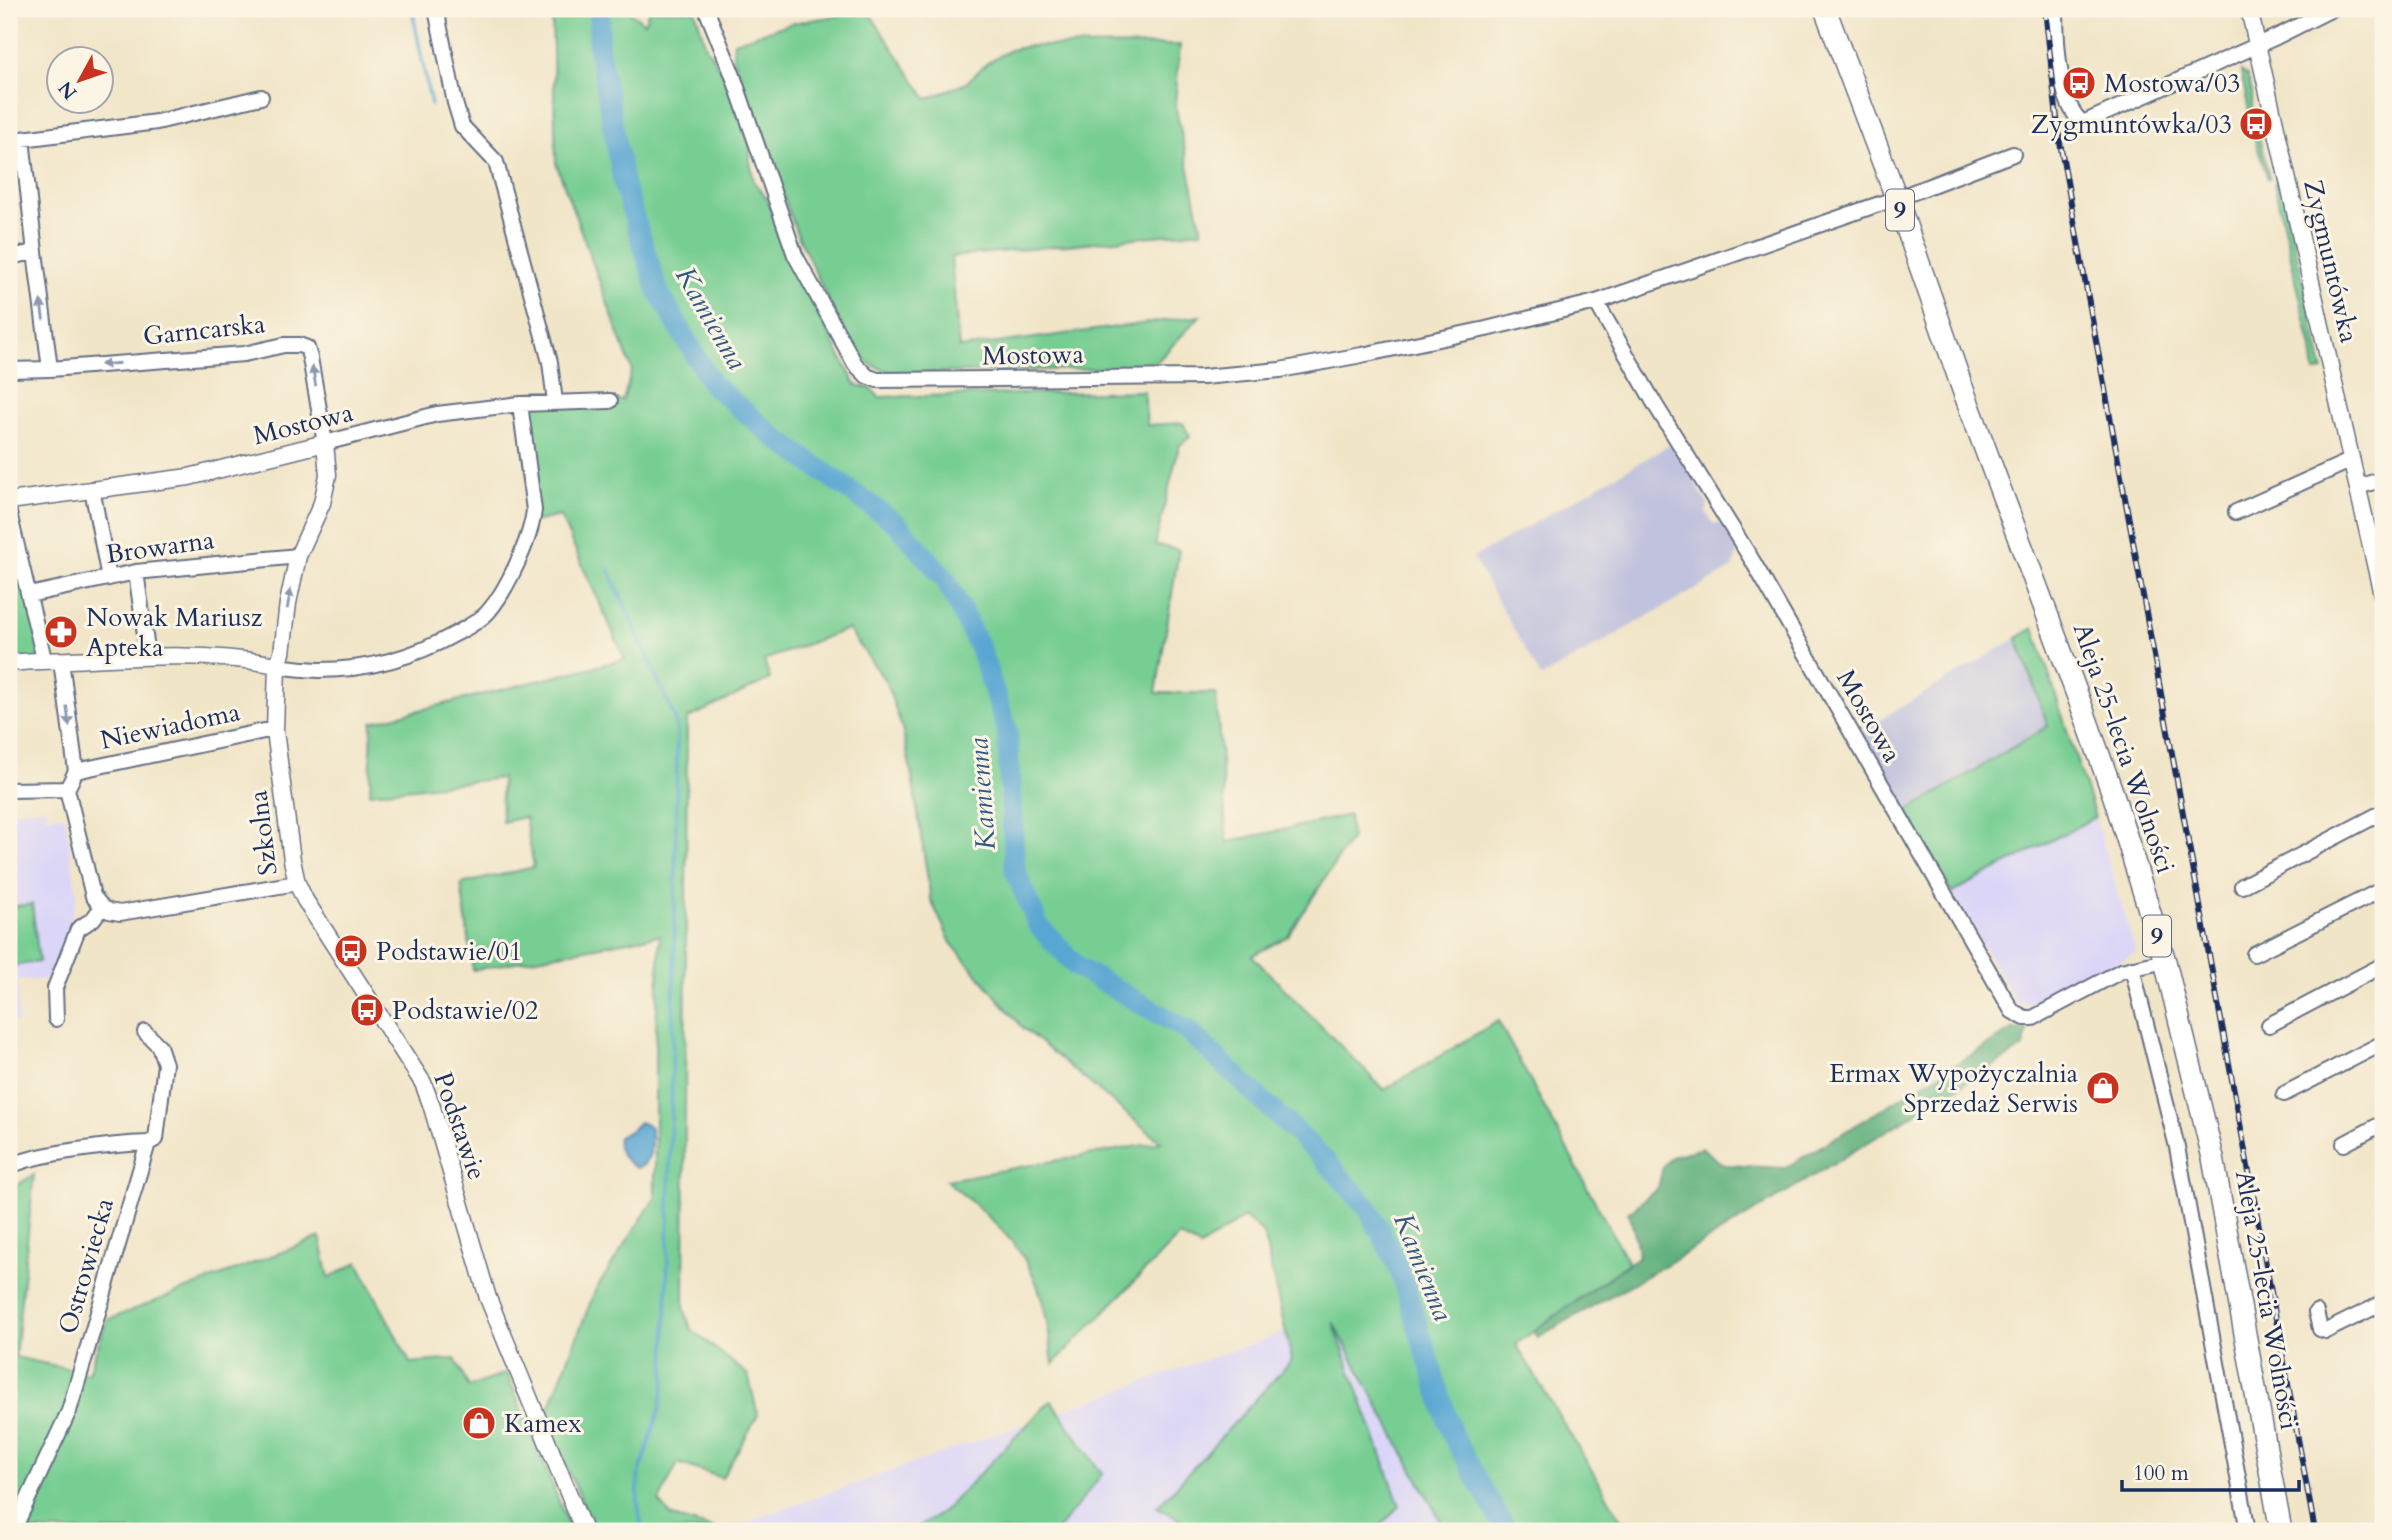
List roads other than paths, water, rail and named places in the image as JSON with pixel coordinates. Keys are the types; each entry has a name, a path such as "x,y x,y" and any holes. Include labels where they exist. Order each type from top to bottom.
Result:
{"main road":[{"name":"Aleja 25-lecia Wolności","path":"1825,9 2115,797 2165,961 2213,1157 2281,1531"}],"street":[{"path":"436,9 462,126 496,162 550,362 555,402"},
{"name":"Mostowa","path":"706,9 733,73 795,255 855,363 867,376 877,380 1203,377 1362,355 1596,302 2013,154"},
{"path":"2056,9 2064,86 2071,108 2083,123 2332,9"},
{"name":"Zygmuntówka","path":"2249,9 2383,599"},
{"path":"50,369 22,139 157,122 261,96"},
{"path":"9,257 35,252"},
{"name":"Mostowa","path":"1596,302 1656,406 1752,560 2012,1011 2025,1018 2033,1018 2121,971 2165,961"},
{"name":"Garncarska","path":"9,370 244,354 284,345 299,345 307,348 310,358 325,443"},
{"name":"Mostowa","path":"9,501 189,477 437,414 520,404 610,401"},
{"path":"9,663 44,659 61,661 148,656 244,659 290,669 346,670 376,666 412,655 446,640 488,612 525,547 533,522 534,510 520,404"},
{"path":"277,665 282,653 298,556 321,503 328,475 325,443"},
{"path":"2236,512 2352,460"},
{"path":"2358,487 2383,478"},
{"path":"92,489 109,578"},
{"path":"9,513 44,659"},
{"name":"Browarna","path":"29,595 136,572 298,556"},
{"path":"136,572 148,656"},
{"name":"Niewiadoma","path":"61,661 76,771 67,789"},
{"name":"Szkolna","path":"102,907 109,911 129,912 297,883 275,731 277,665"},
{"name":"Niewiadoma","path":"76,771 264,731 275,731"},
{"path":"9,790 67,789 90,886 93,896 102,907 93,919 78,929 55,988 56,1019"},
{"path":"2242,886 2383,812"},
{"name":"Podstawie","path":"297,883 305,900 423,1083 488,1298 584,1531"},
{"path":"2254,954 2383,889"},
{"path":"2269,1025 2383,965"},
{"path":"2132,968 2177,1147 2248,1531"},
{"name":"Ostrowiecka","path":"13,1531 69,1411 148,1143 156,1139 165,1064 159,1046 145,1032"},
{"path":"2284,1094 2383,1044"},
{"path":"2344,1144 2383,1123"},
{"path":"9,1167 43,1156 129,1143 148,1143"},
{"path":"2315,1312 2320,1329 2326,1331 2383,1303"}],"water":[{"path":"639,1122 651,1127 651,1145 646,1162 636,1168 622,1155 617,1142 618,1137"}],"waterway":[{"path":"412,9 431,105"},
{"name":"Kamienna","path":"600,9 598,46 624,186 658,291 711,383 773,436 897,524 946,580 980,649 1007,729 1015,870 1038,925 1077,967 1187,1030 1318,1153 1368,1208 1399,1268 1453,1436 1506,1531"},
{"path":"609,570 674,716 677,733 665,1377 660,1408 638,1478 642,1531"}],"railway":[{"path":"2045,9 2059,137 2315,1531"}],"place":[{"name":"Mostowa/03","path":"2079,83"},
{"name":"Zygmuntówka/03","path":"2256,124"},
{"name":"Nowak Mariusz Apteka","path":"61,632"},
{"name":"Podstawie/01","path":"351,951"},
{"name":"Podstawie/02","path":"367,1010"},
{"name":"Ermax Wypożyczalnia Sprzedaż Serwis","path":"2103,1088"},
{"name":"Kamex","path":"479,1423"}]}
